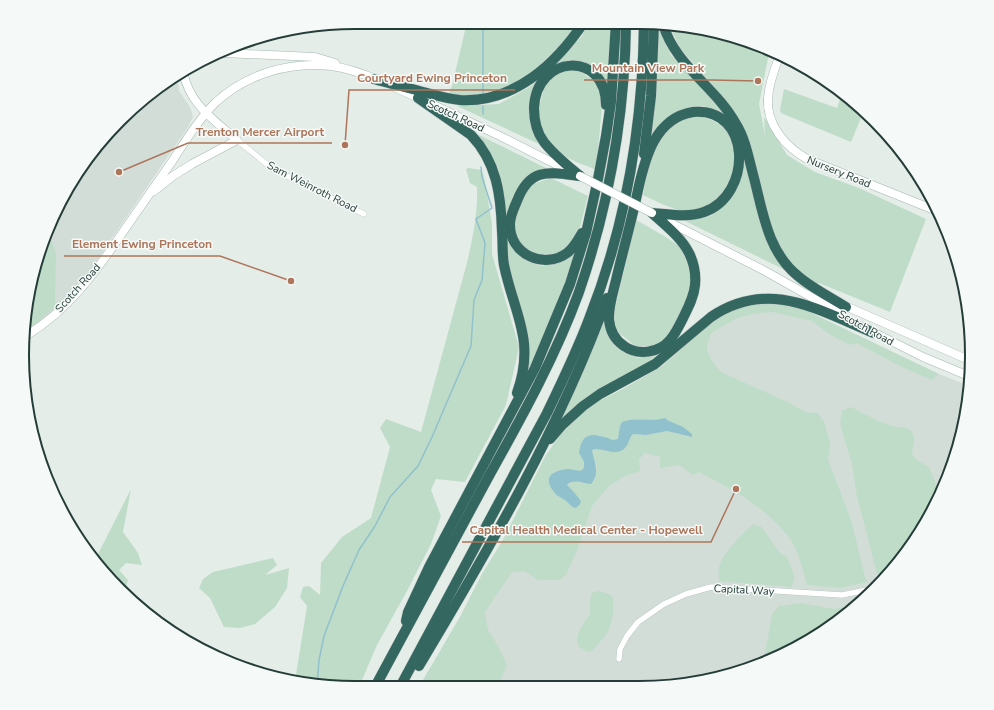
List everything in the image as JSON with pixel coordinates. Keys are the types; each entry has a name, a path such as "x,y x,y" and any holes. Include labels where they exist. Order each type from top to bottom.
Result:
{"highway":[{"path":"374,79 453,99 477,100 498,96 522,85 536,76 567,46 579,29"},
{"path":"402,636 408,612 420,586 535,368 558,317 582,249 601,165 611,102 616,29"},
{"path":"378,681 522,416 553,352 578,292 598,230 614,157 622,94 626,29"},
{"path":"403,681 547,413 589,319 612,250 628,183 640,106 644,29"},
{"path":"640,180 651,96 654,30"},
{"path":"665,30 670,43 682,60 725,107 736,123 746,150 769,234 778,254 796,275 846,307"},
{"path":"580,176 544,142 536,122 535,104 538,89 544,78 556,69 570,65 582,67 594,73 603,84 606,93 606,106 601,165"},
{"path":"418,98 465,130 478,142 492,166 499,193 504,260 523,331 525,360 520,382 515,398 482,468"},
{"path":"696,112 712,114 726,123 736,138 740,155 738,175 732,188 720,202 710,210 696,214 682,215 652,213 671,230 685,246 693,263 695,280 692,299 677,330 669,342 657,350 643,352 628,348 616,339 610,328 609,313 646,158 656,137 668,123 683,115 696,112"},
{"path":"580,176 547,173 534,177 527,182 518,197 510,218 510,230 514,242 523,252 536,259 551,260 563,256 573,248 580,237 587,222 593,202"},
{"path":"410,681 454,606 566,398 589,346 623,252"},
{"path":"532,463 554,433 583,406 600,394 655,364 705,321 729,307 756,299 786,299 805,305 874,333"}],"main road":[{"path":"230,54 315,57 328,60 352,70"},
{"name":"Nursery Road","path":"778,61 767,99 769,114 775,129 784,142 795,152 807,159 929,208"},
{"name":"Scotch Road","path":"30,333 50,318 80,288 104,258 191,132 216,102 234,88 266,72 292,66 312,65 332,66 352,70 418,98 502,137 765,271 874,333 964,375"},
{"name":"Sam Weinroth Road","path":"184,78 190,95 198,106 237,140"},
{"path":"141,205 173,176 237,140"},
{"name":"Scotch Road","path":"765,271 965,358"}],"street":[{"name":"Sam Weinroth Road","path":"237,140 273,169 364,214"},
{"name":"Capital Way","path":"620,659 620,649 627,636 638,622 664,604 711,587 842,595 865,590"}],"shaded area":[{"path":"178,82 179,91 190,107 193,117 188,127 91,269 64,300 45,318 31,328 35,291 46,250 73,192 96,157 124,124 157,96"},
{"path":"780,304 807,311 939,374 963,383 959,419 948,460 921,518 898,553 870,586 837,614 820,626 764,656 723,670 682,678 639,681 423,681 460,617 482,574 504,538 546,455 621,390 662,366 712,322"}],"green space":[{"path":"465,29 576,29 573,34 520,83 484,96 448,96 452,86"},
{"path":"585,29 611,29 609,85 598,70 571,60 552,67 582,36"},
{"path":"658,30 660,30 671,55 721,109 733,125 718,113 703,106 680,110 663,120 650,140"},
{"path":"672,31 703,35 723,40 744,46 768,56 759,104 765,135 764,117 787,155 815,172 859,188 926,219 890,312 819,283 812,283 779,250 748,138 728,104 680,48"},
{"path":"565,69 580,71 598,84 603,97 596,170 572,160 561,153 548,139 540,122 539,109 546,86 552,76"},
{"path":"542,74 530,102 533,130 541,145 457,106 499,104 531,86"},
{"path":"784,89 837,108 840,99 862,117 851,142 781,113 780,110"},
{"path":"697,115 715,122 723,127 731,136 735,163 732,179 724,193 718,199 701,211 686,212 671,208 643,195 651,158 658,140 670,126 676,122"},
{"path":"477,134 548,169 526,178 513,196 505,224 505,202 498,168"},
{"path":"745,154 785,270 681,219 711,216 729,198 741,178"},
{"path":"466,169 481,170 484,176 492,224 492,254 519,347 506,405 465,482 436,479 431,490 441,516 431,544 377,645 362,681 334,680 296,676 307,606 300,597 303,587 309,586 320,595 321,563 342,537 371,518 390,447 380,428 386,419 421,432 468,259 473,232 477,205 477,187 470,183"},
{"path":"551,178 588,196 579,231 566,251 547,256 532,253 518,242 515,230 515,219 524,195 533,184"},
{"path":"636,220 679,246 687,261 691,281 686,303 668,339 655,346 635,346 618,332 613,317"},
{"path":"507,238 520,257 542,266 559,263 575,253 551,322 526,376 528,338 507,258"},
{"path":"50,239 56,253 55,307 31,328 35,291"},
{"path":"755,304 780,304 807,311 939,374 932,380 902,367 856,343 850,345 829,334 812,321 772,312 752,314 737,318 711,333 707,345 708,353 723,373 790,403 805,412 817,413 821,417 825,424 830,443 828,459 852,523 865,577 868,582 840,588 807,585 792,541 762,510 731,489 699,472 693,475 679,465 660,468 660,457 645,453 639,459 640,471 625,476 608,487 592,506 578,548 566,575 559,580 538,580 524,571 512,572 485,612 488,630 507,665 500,681 423,681 460,617 482,574 504,538 546,455 563,431 588,407 634,383 662,366 712,322 735,309","holes":["664,419 671,422 690,437 667,431 646,435 633,434 628,443 617,451 609,452 594,449 592,451 597,467 594,481 587,484 572,482 567,486 573,491 571,506 567,501 559,496 549,482 550,476 565,469 581,471 584,464 579,453 599,435 611,440 618,439 621,426 625,421"]},
{"path":"605,314 611,337 623,352 638,358 657,354 642,369 584,399 561,421"},
{"path":"851,407 885,424 910,430 914,439 912,455 917,460 929,467 937,487 910,536 878,577 856,492 852,464 840,424 842,411"},
{"path":"131,489 123,532 138,553 142,565 126,563 119,570 128,580 126,588 98,555"},
{"path":"753,524 762,527 779,552 787,557 795,578 791,587 719,581 719,568 723,557 733,544"},
{"path":"273,558 277,565 265,575 289,568 287,588 275,607 255,624 240,628 224,627 210,598 199,588 203,579 213,572"},
{"path":"598,591 607,593 613,597 612,619 605,637 592,651 588,652 579,647 577,638 582,625 590,614 591,595 593,592"},
{"path":"801,603 834,609 846,607 802,637 764,656 772,614 779,606"}],"water":[{"path":"665,418 683,427 692,434 692,437 667,431 646,435 633,434 625,448 621,451 614,452 594,449 592,451 596,472 594,480 591,484 572,482 567,485 581,501 576,508 558,496 552,489 549,483 549,477 557,471 569,469 580,471 583,469 584,462 579,453 583,440 587,437 596,435 613,440 618,439 622,422"}],"waterway":[{"path":"483,29 483,93"},
{"path":"483,106 483,114"},
{"path":"318,679 319,660 324,636 343,586 359,550 375,526 390,497 418,466 471,346 474,300 482,280 485,243 476,219 492,208 482,177 481,167"}],"place":[{"name":"Mountain View Park","path":"758,81"},
{"name":"Courtyard Ewing Princeton","path":"345,145"},
{"name":"Trenton Mercer Airport","path":"119,172"},
{"name":"Element Ewing Princeton","path":"291,281"},
{"name":"Capital Health Medical Center - Hopewell","path":"736,489"}]}
